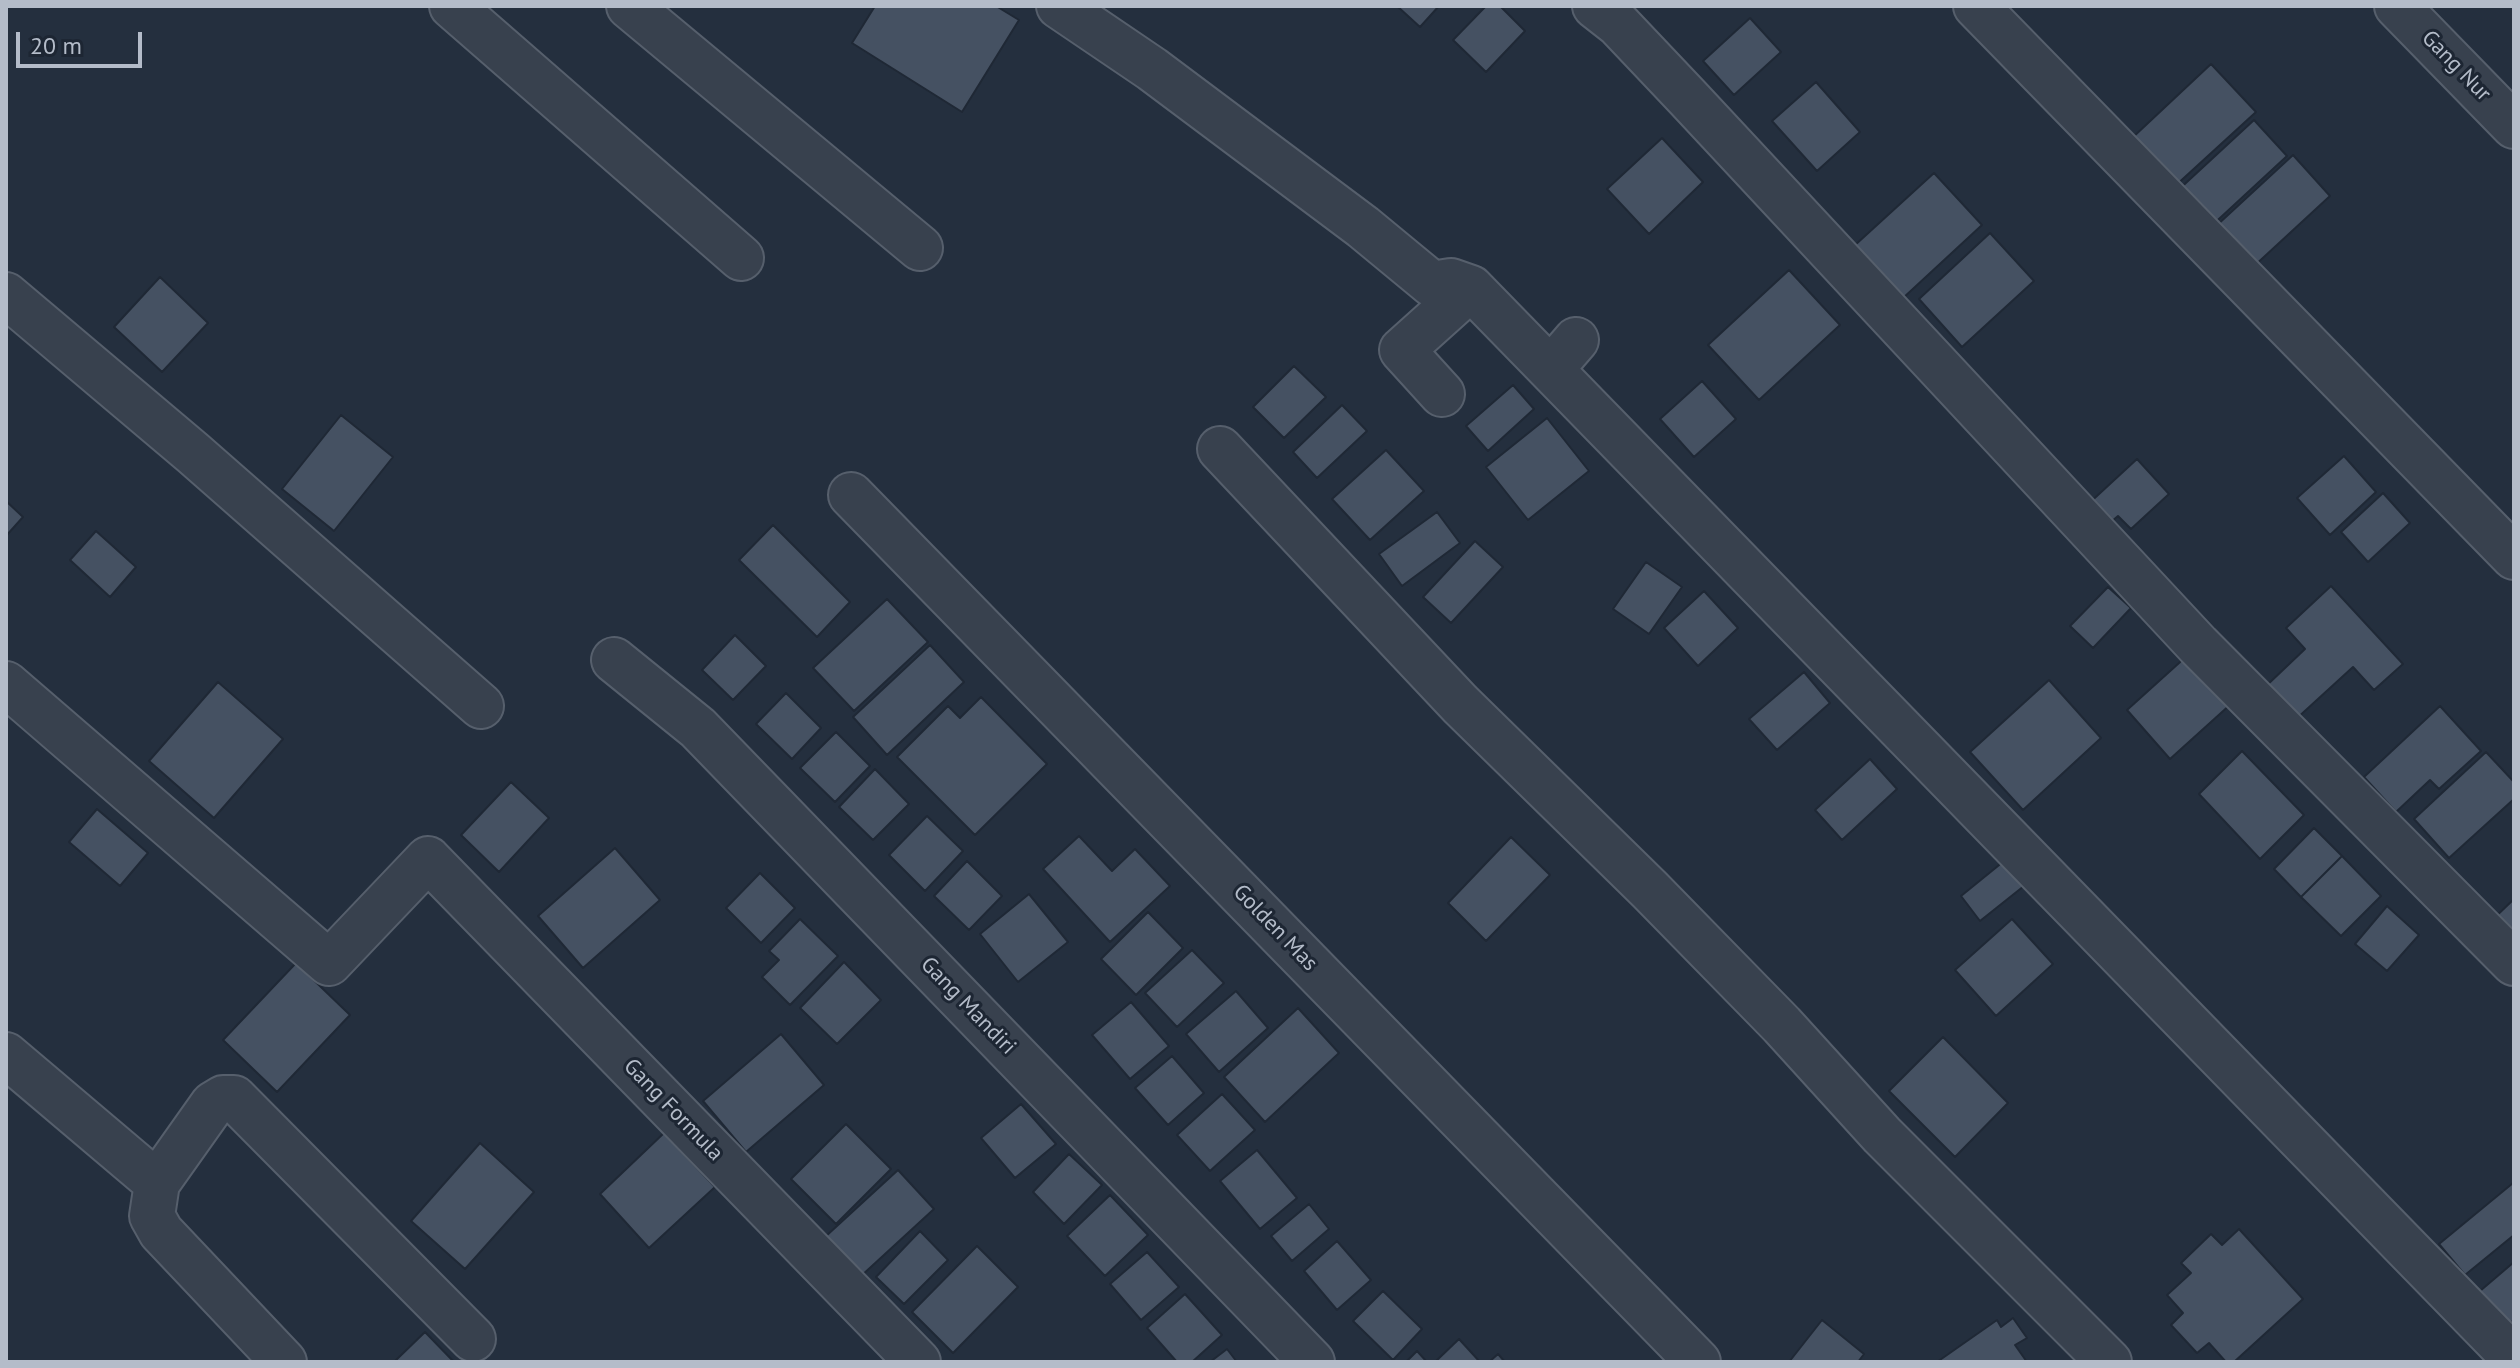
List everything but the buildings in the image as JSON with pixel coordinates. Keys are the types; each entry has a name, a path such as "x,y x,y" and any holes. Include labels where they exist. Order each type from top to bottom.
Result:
{"street":[{"path":"452,6 741,258"},
{"path":"629,6 920,248"},
{"path":"1059,6 1152,69 1338,208 1432,284 1451,281 1471,288 1564,355 2514,1358"},
{"path":"1595,6 1618,24 1689,99 2198,645 2514,963"},
{"path":"1976,6 2514,557"},
{"name":"Gang Nur","path":"2397,6 2514,126"},
{"path":"1442,394 1402,350 1471,288"},
{"path":"6,295 193,453 481,706"},
{"path":"1220,449 1460,704 1650,890 1782,1025 1882,1135 2109,1362"},
{"name":"Golden Mas","path":"851,495 1698,1362"},
{"name":"Gang Mandiri","path":"614,660 698,728 1312,1362"},
{"name":"Gang Formula","path":"6,684 329,963 428,859 918,1362"},
{"path":"6,1055 157,1183"},
{"path":"284,1362 161,1232 152,1216 157,1183 213,1104 223,1098 234,1098 473,1339"}]}
